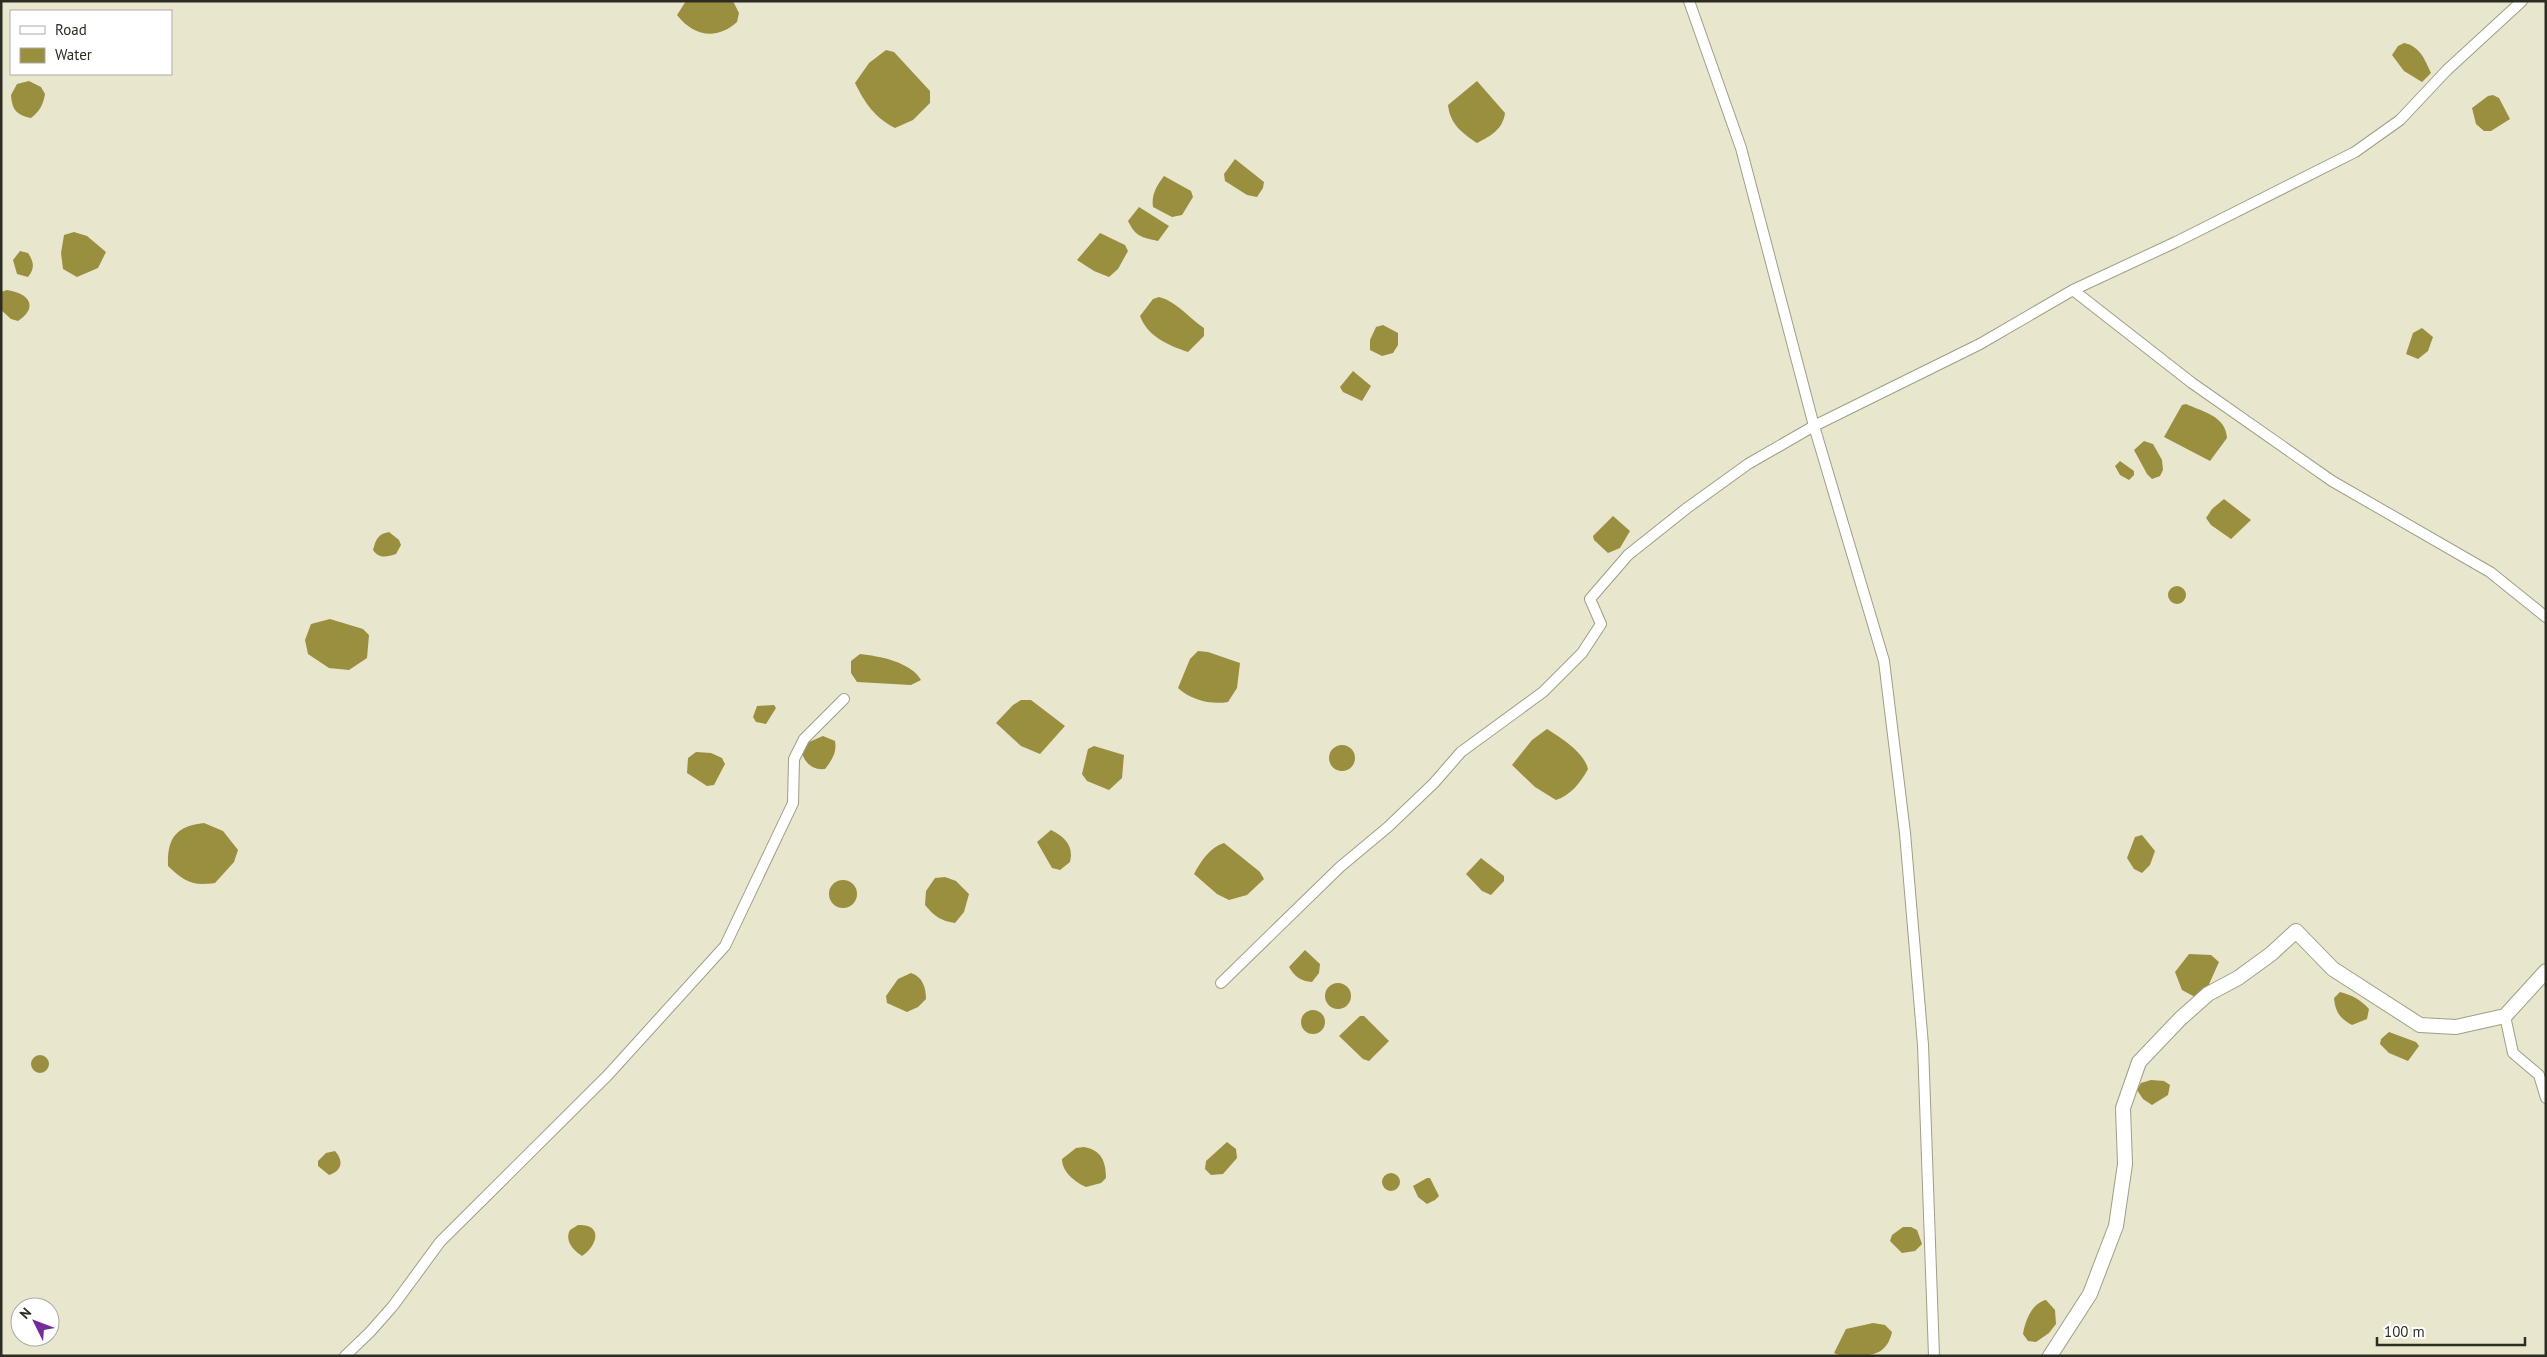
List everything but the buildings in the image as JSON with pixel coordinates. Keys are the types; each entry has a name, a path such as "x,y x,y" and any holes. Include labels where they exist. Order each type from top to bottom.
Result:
{"main road":[{"path":"2050,1356 2090,1294 2116,1226 2125,1164 2123,1108 2139,1062 2180,1019 2208,994 2244,973 2296,932 2333,969 2420,1025 2456,1027 2505,1016 2546,971"}],"street":[{"path":"1689,1 1741,148 1814,426 1884,660 1905,833 1923,1045 1934,1356"},
{"path":"1221,983 1340,868 1401,814 1461,752 1543,692 1582,653 1601,624 1590,599 1628,556 1687,508 1748,464 1814,426 1980,344 2073,290 2176,242 2355,152 2400,120 2447,70 2522,1"},
{"path":"2073,290 2192,383 2332,482 2490,572 2546,617"},
{"path":"345,1356 393,1306 440,1242 608,1075 725,946 793,803 794,759 804,738 844,700"},
{"path":"2505,1016 2513,1052 2538,1075 2546,1098"}],"water":[{"path":"686,1 733,1 739,13 737,22 722,32 706,34 698,32 677,15"},
{"path":"2404,43 2418,50 2429,68 2431,73 2422,82 2404,71 2392,55 2398,46"},
{"path":"886,50 894,52 930,91 930,103 913,120 895,128 881,119 871,109 855,83 869,63"},
{"path":"29,81 41,87 45,94 41,107 31,118 16,111 12,104 11,95 17,84"},
{"path":"1477,81 1505,113 1499,128 1477,143 1466,136 1454,123 1448,105"},
{"path":"2493,95 2499,98 2510,119 2491,131 2484,131 2476,124 2472,108 2488,96"},
{"path":"1235,159 1264,182 1263,188 1257,197 1247,195 1225,181 1224,174"},
{"path":"1164,176 1191,191 1193,197 1182,215 1172,217 1153,207 1155,190"},
{"path":"1139,207 1169,226 1158,241 1137,233 1128,221"},
{"path":"74,232 87,236 106,252 98,268 77,277 63,269 61,253 64,235"},
{"path":"1100,233 1125,245 1128,251 1118,269 1109,277 1094,271 1077,260"},
{"path":"20,251 28,253 32,259 33,268 28,277 17,274 13,260"},
{"path":"7,290 21,294 29,301 28,311 18,321 11,319 1,310 1,292"},
{"path":"1159,297 1177,306 1204,328 1204,336 1188,352 1153,335 1140,316 1153,299"},
{"path":"1383,325 1398,333 1398,345 1393,353 1382,356 1370,350 1370,340 1376,327"},
{"path":"2422,328 2433,337 2428,351 2418,359 2406,354 2413,333"},
{"path":"1353,371 1371,386 1362,401 1343,392 1340,387"},
{"path":"2186,404 2213,416 2223,425 2226,431 2227,438 2210,461 2164,437 2182,405"},
{"path":"2144,441 2153,444 2162,460 2163,470 2160,476 2152,479 2147,474 2134,450"},
{"path":"2120,461 2134,471 2134,475 2129,480 2120,475 2115,466"},
{"path":"2224,499 2251,520 2231,539 2211,525 2206,518 2212,509"},
{"path":"1613,516 1630,531 1620,548 1608,553 1594,540 1593,536"},
{"path":"389,532 399,540 401,545 396,554 378,555 373,550 375,543 380,536"},
{"path":"2173,586 2181,586 2186,591 2184,602 2173,604 2168,599 2168,591"},
{"path":"330,619 363,629 369,635 367,658 349,670 329,668 308,654 305,640 311,624"},
{"path":"1198,651 1208,652 1240,663 1237,688 1228,702 1201,701 1189,696 1178,688 1190,659"},
{"path":"860,654 885,658 902,664 921,680 911,685 857,682 851,673 851,661"},
{"path":"1021,700 1031,700 1065,726 1040,754 1021,746 996,723 1013,705"},
{"path":"774,705 776,708 766,724 756,722 753,717 757,706"},
{"path":"1547,729 1577,751 1588,769 1575,788 1556,800 1535,787 1512,765 1532,740"},
{"path":"823,736 835,741 835,749 828,766 825,769 817,769 806,761 802,754 809,742"},
{"path":"1342,745 1351,749 1355,758 1351,767 1342,771 1333,767 1329,758 1333,749"},
{"path":"1094,746 1124,755 1122,778 1109,790 1087,781 1082,774 1088,749"},
{"path":"696,752 711,753 722,758 725,764 714,785 707,786 687,773 688,758"},
{"path":"204,823 223,831 238,850 234,862 215,883 200,884 189,882 179,876 168,866 168,856 169,848 175,835 186,827"},
{"path":"1051,830 1064,839 1071,851 1070,862 1060,870 1052,868 1037,842"},
{"path":"2142,835 2155,851 2150,865 2142,873 2134,869 2127,858 2135,837"},
{"path":"1224,843 1260,872 1264,879 1247,895 1229,900 1217,894 1194,874 1210,851"},
{"path":"1481,858 1504,876 1504,881 1491,895 1482,891 1466,874"},
{"path":"945,877 956,881 969,894 964,912 955,923 938,917 925,905 926,891 935,878"},
{"path":"843,880 853,884 857,894 853,904 843,908 833,904 829,894 833,884"},
{"path":"1305,950 1320,964 1319,973 1312,982 1299,978 1289,967"},
{"path":"2189,954 2211,955 2219,962 2206,991 2195,997 2182,990 2175,972"},
{"path":"911,973 923,983 926,999 918,1007 907,1012 887,1003 886,996 898,979"},
{"path":"1338,983 1347,987 1351,996 1347,1005 1338,1009 1329,1005 1325,996 1329,987"},
{"path":"2340,992 2356,998 2369,1009 2367,1019 2352,1025 2341,1017 2337,1011 2334,998"},
{"path":"1313,1010 1318,1011 1324,1017 1324,1027 1318,1033 1313,1034 1308,1033 1302,1027 1301,1022 1302,1017 1308,1011"},
{"path":"1360,1016 1364,1016 1389,1041 1369,1061 1363,1059 1339,1036"},
{"path":"2389,1032 2416,1042 2419,1046 2408,1061 2389,1053 2380,1044 2381,1039"},
{"path":"40,1055 46,1058 49,1064 46,1070 40,1073 34,1070 31,1064 34,1058"},
{"path":"2151,1080 2164,1081 2170,1085 2168,1095 2152,1105 2143,1099 2137,1090 2141,1083"},
{"path":"1227,1142 1236,1149 1237,1158 1223,1174 1211,1175 1205,1169 1206,1161"},
{"path":"1076,1148 1090,1148 1101,1157 1106,1172 1106,1178 1101,1183 1086,1187 1070,1176 1064,1168 1062,1159"},
{"path":"335,1151 340,1158 340,1165 337,1171 329,1175 318,1166 318,1161 326,1153"},
{"path":"1387,1173 1395,1173 1400,1178 1398,1189 1387,1191 1382,1186 1382,1178"},
{"path":"1430,1178 1439,1196 1427,1204 1418,1197 1413,1186"},
{"path":"578,1225 592,1228 595,1232 594,1242 582,1256 573,1248 568,1238 570,1230"},
{"path":"1903,1227 1911,1227 1917,1230 1922,1244 1915,1251 1902,1253 1890,1241 1892,1235"},
{"path":"2046,1300 2055,1310 2056,1324 2049,1333 2036,1342 2028,1341 2023,1334 2027,1318 2037,1305"},
{"path":"1873,1323 1885,1325 1892,1332 1887,1345 1883,1349 1873,1354 1860,1356 1843,1356 1834,1353 1846,1329"}]}
